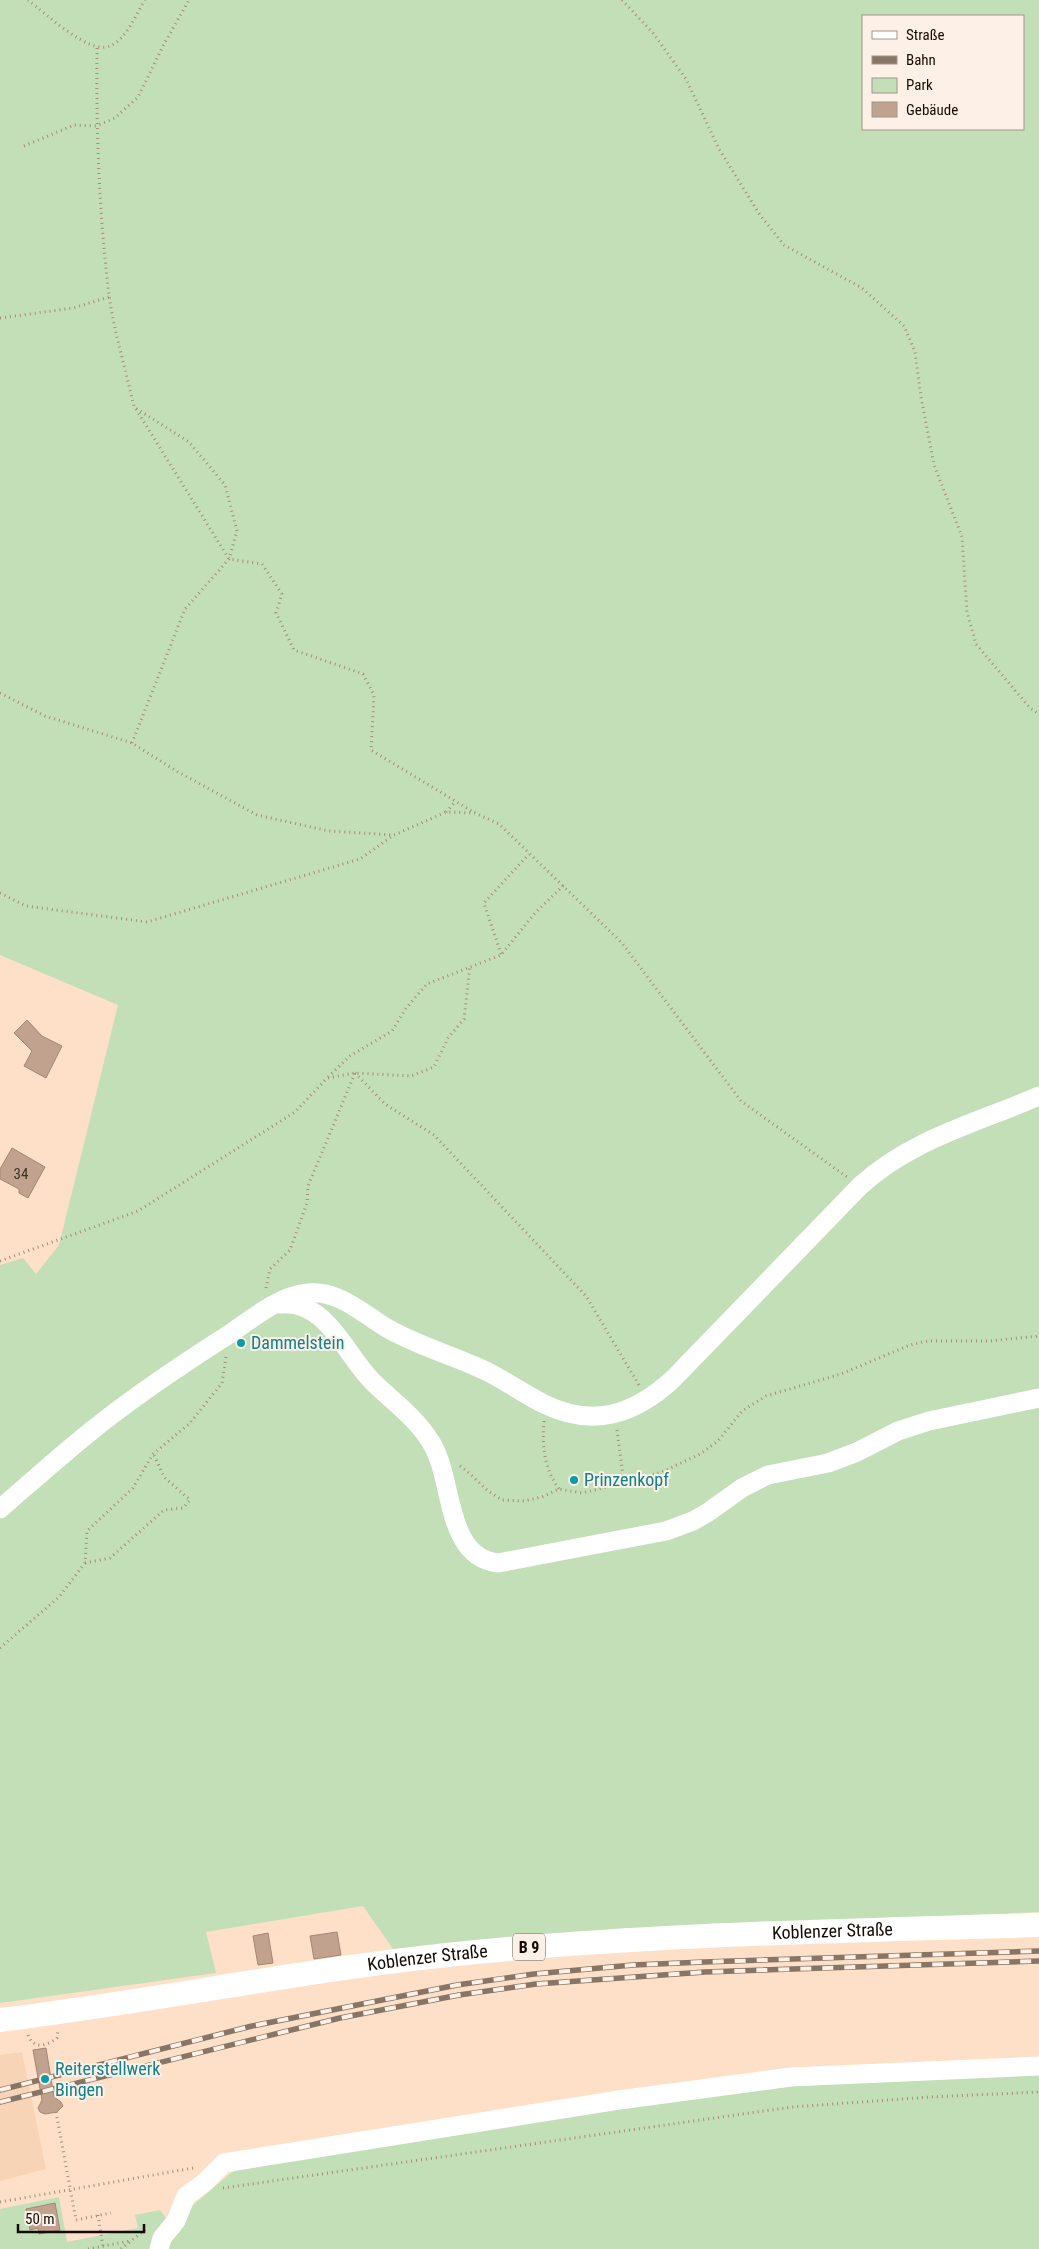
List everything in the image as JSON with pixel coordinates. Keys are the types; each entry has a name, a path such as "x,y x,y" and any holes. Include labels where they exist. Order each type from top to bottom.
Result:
{"main road":[{"name":"Koblenzer Straße","path":"0,2020 137,2001 338,1969 518,1948 716,1935 1039,1925"}],"street":[{"path":"0,1509 90,1432 132,1400 267,1309 307,1294 332,1296 346,1301 402,1336 485,1371 544,1404 570,1415 601,1417 614,1414 659,1392 860,1186 889,1162 946,1132 1039,1096"},
{"path":"267,1309 289,1303 304,1308 330,1327 371,1380 420,1427 440,1460 459,1534 471,1552 479,1558 498,1563 666,1531 707,1513 742,1488 768,1474 828,1463 857,1452 898,1431 929,1421 1039,1398"},
{"path":"159,2249 162,2238 176,2220 186,2196 199,2175 224,2163 618,2100 791,2077 1039,2066"}],"path":[{"path":"28,0 64,29 97,48 110,46 122,37 145,0"},
{"path":"24,146 74,124 96,126 115,118 138,97 164,44 189,0"},
{"path":"622,0 653,33 686,79 719,149 760,215 784,245 862,288 904,326 914,352 934,465 962,537 967,612 976,644 1030,708 1039,714"},
{"path":"97,48 96,126 99,189 110,297 134,407 229,559 262,564 282,594 276,613 294,650 363,674 374,695 371,750 475,813 499,824 622,943 741,1100 860,1186"},
{"path":"0,318 73,308 110,297"},
{"path":"132,743 184,609 229,559 237,531 225,485 189,442 134,407"},
{"path":"0,693 45,716 132,743 178,772 257,815 329,832 394,835"},
{"path":"0,893 26,906 147,922 360,860 394,835 446,812 456,801"},
{"path":"446,812 475,813"},
{"path":"501,955 484,903 529,854"},
{"path":"0,1261 138,1211 295,1112 350,1056 392,1031 406,1008 427,984 501,955 534,913 564,885"},
{"path":"327,1078 355,1073 411,1076 434,1067 448,1038 464,1019 470,966"},
{"path":"267,1309 270,1269 290,1250 307,1203 308,1186 355,1073"},
{"path":"355,1073 384,1104 434,1135 586,1296 648,1399"},
{"path":"440,1460 452,1462 467,1471 488,1491 502,1500 524,1501 542,1497 559,1489 582,1493 624,1484 662,1472 700,1454 718,1441 742,1411 766,1396 841,1374 910,1346 928,1341 990,1341 1039,1336"},
{"path":"0,1648 58,1597 85,1563 87,1531 132,1488 153,1454 190,1423 222,1383 226,1357"},
{"path":"544,1404 542,1441 549,1476 559,1489"},
{"path":"614,1414 624,1484"},
{"path":"85,1563 110,1558 164,1510 183,1508 190,1500 164,1476 153,1454"},
{"path":"28,2035 30,2041 35,2045 44,2047 57,2038 58,2031"},
{"path":"0,2202 199,2175 217,2188 236,2188 792,2107 930,2097 1039,2092"},
{"path":"56,2112 76,2220 112,2212"},
{"path":"98,2216 103,2246"},
{"path":"88,2249 130,2241 121,2249"}],"shaded area":[{"path":"22,2052 46,2169 0,2181 0,2055"}],"green space":[{"path":"0,0 1039,0 1039,1912 550,1935 393,1949 363,1906 206,1932 216,1973 0,2003 0,1265 23,1258 36,1274 59,1245 118,1005 0,955"},
{"path":"1039,2074 1039,2249 167,2249 192,2206 232,2172 243,2168 618,2108 793,2084"},
{"path":"59,2197 67,2242 138,2228 135,2215 160,2210 169,2222 153,2249 0,2249 0,2209"}],"building":[{"path":"27,1020 42,1036 62,1046 46,1078 24,1066 32,1051 14,1033"},
{"path":"12,1148 45,1167 28,1198 19,1193 19,1189 0,1179 0,1169"},
{"path":"337,1932 341,1955 314,1959 310,1936"},
{"path":"268,1933 273,1963 258,1965 253,1936"},
{"name":"Reiterstellwerk Bingen","path":"46,2048 54,2097 63,2106 57,2112 45,2114 40,2112 38,2108 42,2100 33,2050"},
{"path":"55,2203 60,2230 39,2234 38,2228 30,2230 26,2209"}],"railway":[{"path":"0,2090 252,2026 457,1985 534,1974 633,1965 1039,1951"},
{"path":"0,2102 340,2018 459,1995 536,1984 705,1972 1039,1961"}],"place":[{"name":"Dammelstein","path":"241,1343"},
{"name":"Prinzenkopf","path":"574,1480"},
{"name":"Reiterstellwerk Bingen","path":"45,2079"}]}
